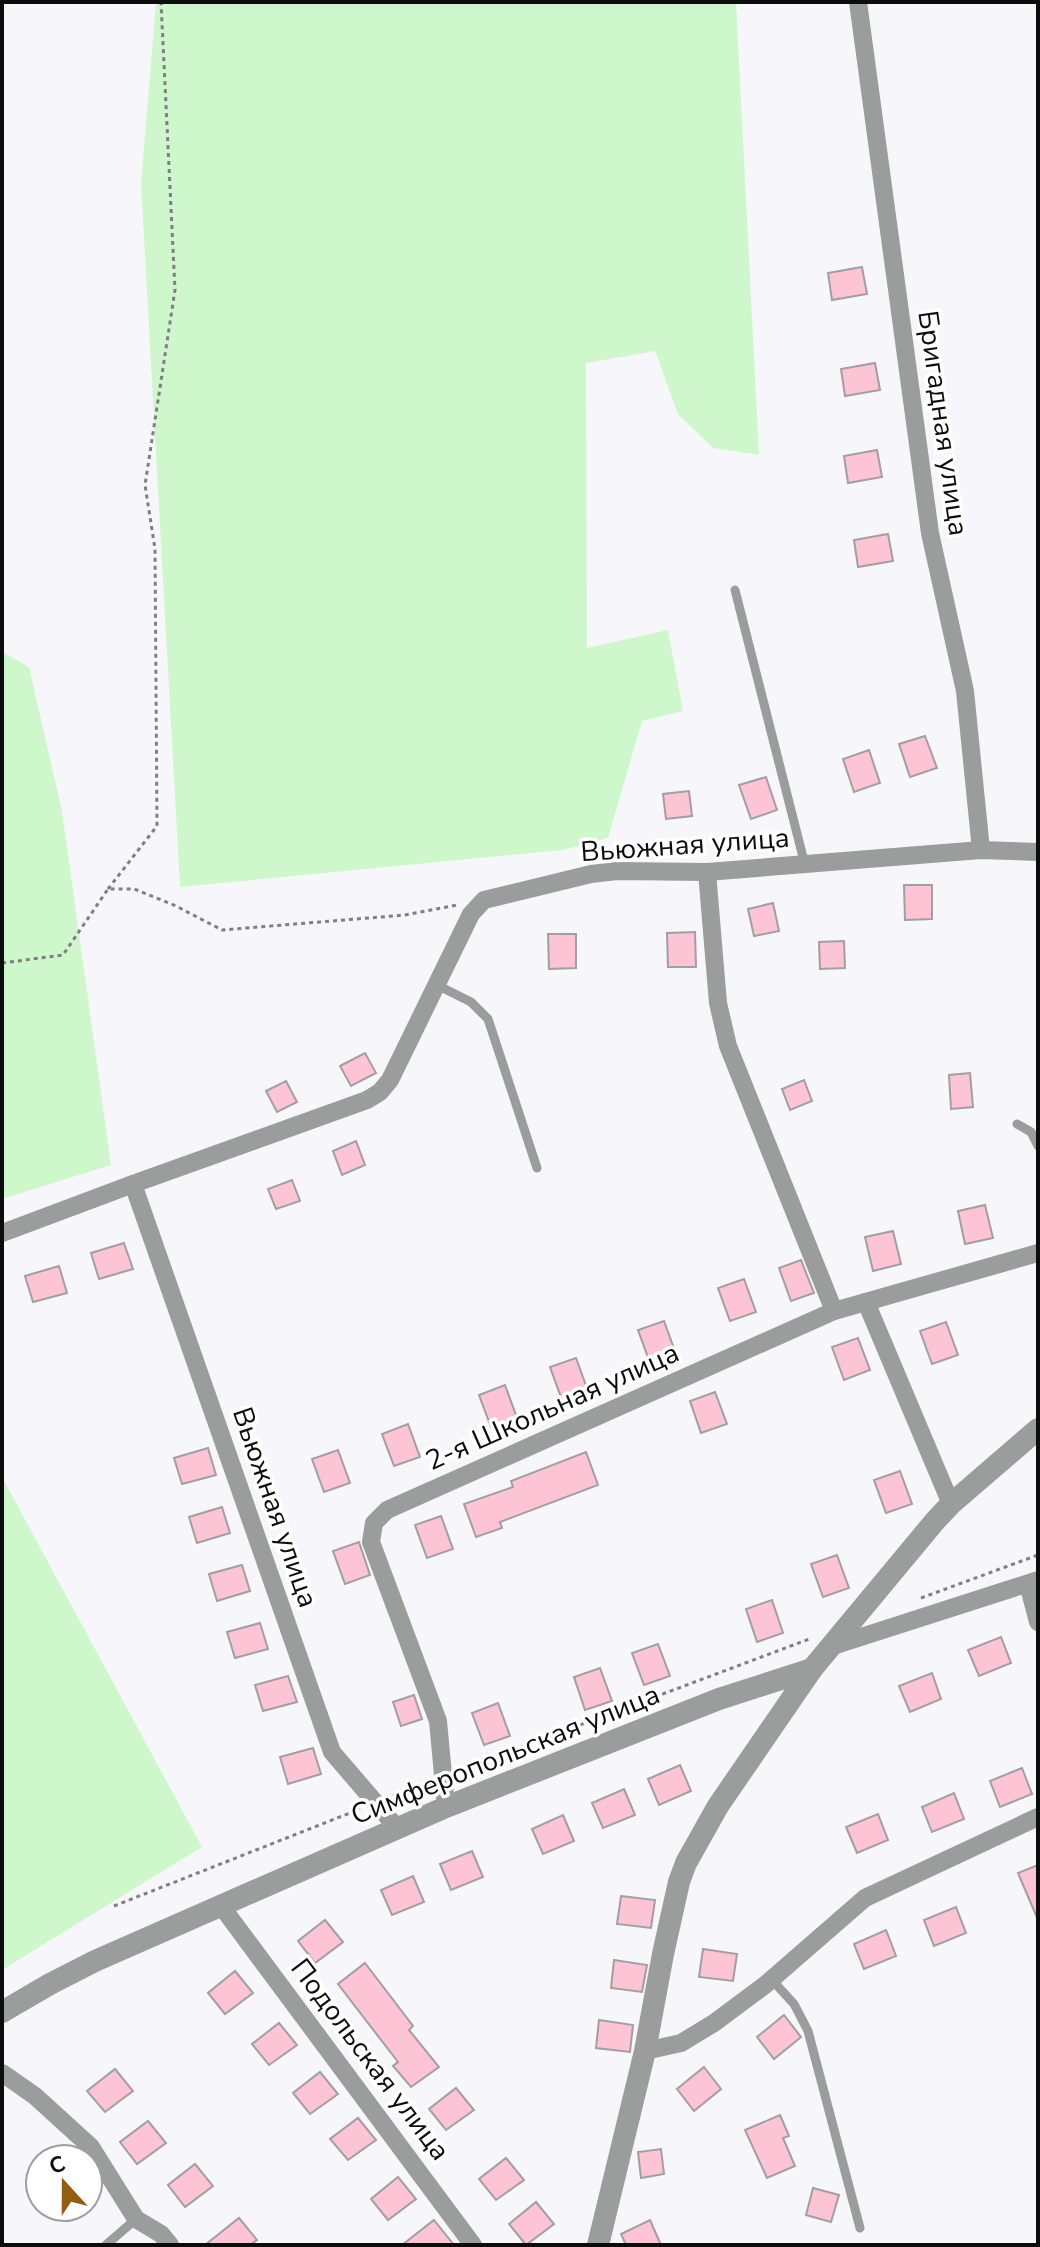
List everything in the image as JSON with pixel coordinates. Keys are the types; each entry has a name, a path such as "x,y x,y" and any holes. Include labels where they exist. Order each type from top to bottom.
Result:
{"street":[{"name":"Бригадная улица","path":"858,2 930,533 965,691 981,850"},
{"name":"Вьюжная улица","path":"484,900 591,874 617,871 707,872 981,850 1038,852"},
{"path":"707,872 718,1003 728,1046 834,1311"},
{"path":"2,1233 367,1100 380,1092 390,1080 471,914 484,900"},
{"name":"Вьюжная улица","path":"133,1184 332,1752 398,1829"},
{"name":"2-я Школьная улица","path":"446,1807 438,1721 371,1542 374,1523 387,1510 834,1311 1038,1253"},
{"path":"866,1302 951,1504"},
{"path":"824,1642 951,1504 1038,1429"},
{"path":"1033,1582 1038,1622"},
{"name":"Симферопольская улица","path":"2,2012 95,1961 446,1807 719,1699 812,1669 824,1642 1033,1582"},
{"path":"598,2245 686,1863 704,1828 812,1669"},
{"path":"645,2051 681,2043 714,2023 772,1980 865,1898 1038,1817"},
{"name":"Подольская улица","path":"222,1907 473,2245"},
{"path":"2,2073 35,2096 91,2147 136,2219 161,2234 170,2245"}],"lane":[{"path":"735,590 805,865"},
{"path":"437,985 471,1002 488,1019 537,1168"},
{"path":"1017,1124 1031,1132 1038,1146"},
{"path":"772,1980 794,2004 808,2031 860,2228"},
{"path":"106,2245 136,2219"}],"path":[{"path":"2,963 63,955 108,889 157,826 155,549 145,485 175,290 161,2"},
{"path":"108,889 134,889 222,930 405,915 484,900"},
{"path":"909,1602 1038,1555"},
{"path":"114,1906 443,1776 824,1642"}],"green space":[{"path":"156,2 736,2 759,455 713,448 678,414 655,351 586,363 587,648 668,630 683,711 642,721 608,838 563,850 180,887 141,183"},
{"path":"2,652 29,667 62,811 111,1165 2,1199"},
{"path":"2,1477 202,1847 2,1970"}],"building":[{"path":"862,267 867,294 832,300 828,273"},
{"path":"875,363 880,390 845,396 841,369"},
{"path":"877,450 882,477 848,483 844,456"},
{"path":"888,534 893,561 858,567 854,540"},
{"path":"925,736 937,768 910,777 899,744"},
{"path":"869,750 880,783 854,792 843,759"},
{"path":"766,777 777,810 751,819 739,785"},
{"path":"689,791 692,816 666,819 663,794"},
{"path":"904,885 932,885 932,919 905,920"},
{"path":"773,903 779,931 754,936 748,909"},
{"path":"695,932 696,967 668,967 667,933"},
{"path":"548,934 576,934 576,968 549,969"},
{"path":"844,941 845,968 820,969 819,942"},
{"path":"365,1053 376,1073 351,1086 340,1066"},
{"path":"970,1073 973,1107 951,1109 949,1075"},
{"path":"804,1080 812,1101 790,1110 782,1089"},
{"path":"286,1081 297,1102 277,1112 266,1091"},
{"path":"356,1141 365,1165 342,1175 333,1151"},
{"path":"292,1180 300,1201 276,1209 268,1189"},
{"path":"985,1205 993,1238 965,1244 958,1211"},
{"path":"893,1231 901,1264 873,1271 865,1237"},
{"path":"124,1243 133,1269 99,1279 91,1253"},
{"path":"801,1260 814,1293 791,1301 779,1268"},
{"path":"59,1266 67,1293 33,1302 25,1276"},
{"path":"744,1279 756,1312 730,1321 718,1288"},
{"path":"664,1321 676,1354 650,1363 638,1330"},
{"path":"946,1322 958,1355 932,1364 920,1331"},
{"path":"858,1338 870,1370 844,1380 832,1347"},
{"path":"576,1358 588,1391 562,1400 550,1367"},
{"path":"505,1385 517,1418 491,1427 479,1395"},
{"path":"715,1392 727,1424 701,1433 690,1401"},
{"path":"408,1424 420,1457 394,1466 382,1434"},
{"path":"208,1448 216,1475 182,1484 174,1458"},
{"path":"338,1450 350,1483 324,1492 312,1459"},
{"path":"586,1452 598,1485 500,1522 502,1528 476,1537 464,1504 513,1487 511,1481"},
{"path":"900,1471 912,1504 886,1513 874,1480"},
{"path":"222,1507 230,1533 197,1543 189,1517"},
{"path":"441,1516 453,1549 427,1558 415,1525"},
{"path":"359,1542 370,1575 345,1584 333,1551"},
{"path":"837,1555 849,1588 823,1597 811,1564"},
{"path":"242,1565 250,1591 217,1601 209,1574"},
{"path":"772,1600 783,1633 757,1642 746,1609"},
{"path":"260,1623 268,1649 235,1658 227,1632"},
{"path":"1001,1637 1011,1663 979,1676 968,1650"},
{"path":"658,1644 670,1676 644,1685 632,1653"},
{"path":"600,1668 612,1701 585,1710 574,1677"},
{"path":"932,1673 941,1699 910,1712 899,1686"},
{"path":"288,1676 297,1702 263,1711 255,1685"},
{"path":"414,1695 422,1719 401,1726 393,1702"},
{"path":"498,1703 510,1736 484,1745 472,1713"},
{"path":"313,1748 321,1774 288,1784 280,1757"},
{"path":"680,1765 691,1791 659,1805 648,1779"},
{"path":"1022,1768 1032,1794 1000,1807 990,1781"},
{"path":"624,1789 635,1815 603,1828 592,1803"},
{"path":"954,1793 964,1819 932,1832 922,1807"},
{"path":"878,1814 888,1840 857,1853 846,1827"},
{"path":"563,1815 574,1841 543,1854 532,1829"},
{"path":"472,1851 483,1877 451,1890 440,1864"},
{"path":"1038,1865 1038,1920 1018,1873"},
{"path":"413,1876 424,1902 392,1915 381,1890"},
{"path":"621,1896 655,1900 651,1928 617,1924"},
{"path":"956,1907 966,1933 934,1946 924,1920"},
{"path":"325,1920 343,1942 315,1963 298,1941"},
{"path":"886,1930 896,1956 864,1969 854,1944"},
{"path":"703,1949 737,1954 733,1981 699,1977"},
{"path":"614,1960 647,1965 642,1992 611,1988"},
{"path":"365,1963 413,2026 409,2030 439,2067 411,2087 393,2066 398,2062 338,1984"},
{"path":"235,1971 253,1993 225,2014 208,1993"},
{"path":"784,2015 801,2037 774,2059 757,2037"},
{"path":"599,2020 633,2025 630,2052 596,2048"},
{"path":"279,2023 297,2045 269,2065 252,2044"},
{"path":"704,2067 721,2089 694,2111 677,2089"},
{"path":"115,2069 133,2091 105,2112 87,2091"},
{"path":"320,2072 338,2094 310,2114 293,2093"},
{"path":"456,2088 474,2110 446,2130 429,2109"},
{"path":"780,2115 789,2136 783,2138 795,2166 767,2178 745,2130"},
{"path":"358,2118 376,2140 348,2160 330,2139"},
{"path":"148,2121 166,2143 137,2164 120,2142"},
{"path":"661,2149 664,2174 641,2178 638,2152"},
{"path":"506,2158 524,2180 496,2200 479,2179"},
{"path":"195,2164 213,2186 185,2207 168,2185"},
{"path":"398,2177 416,2199 388,2220 371,2199"},
{"path":"813,2188 839,2195 831,2222 806,2215"},
{"path":"536,2202 554,2224 526,2245 509,2224"},
{"path":"239,2218 257,2240 250,2245 205,2245"},
{"path":"434,2220 454,2245 402,2245"},
{"path":"650,2220 661,2245 626,2245 621,2234"}]}
